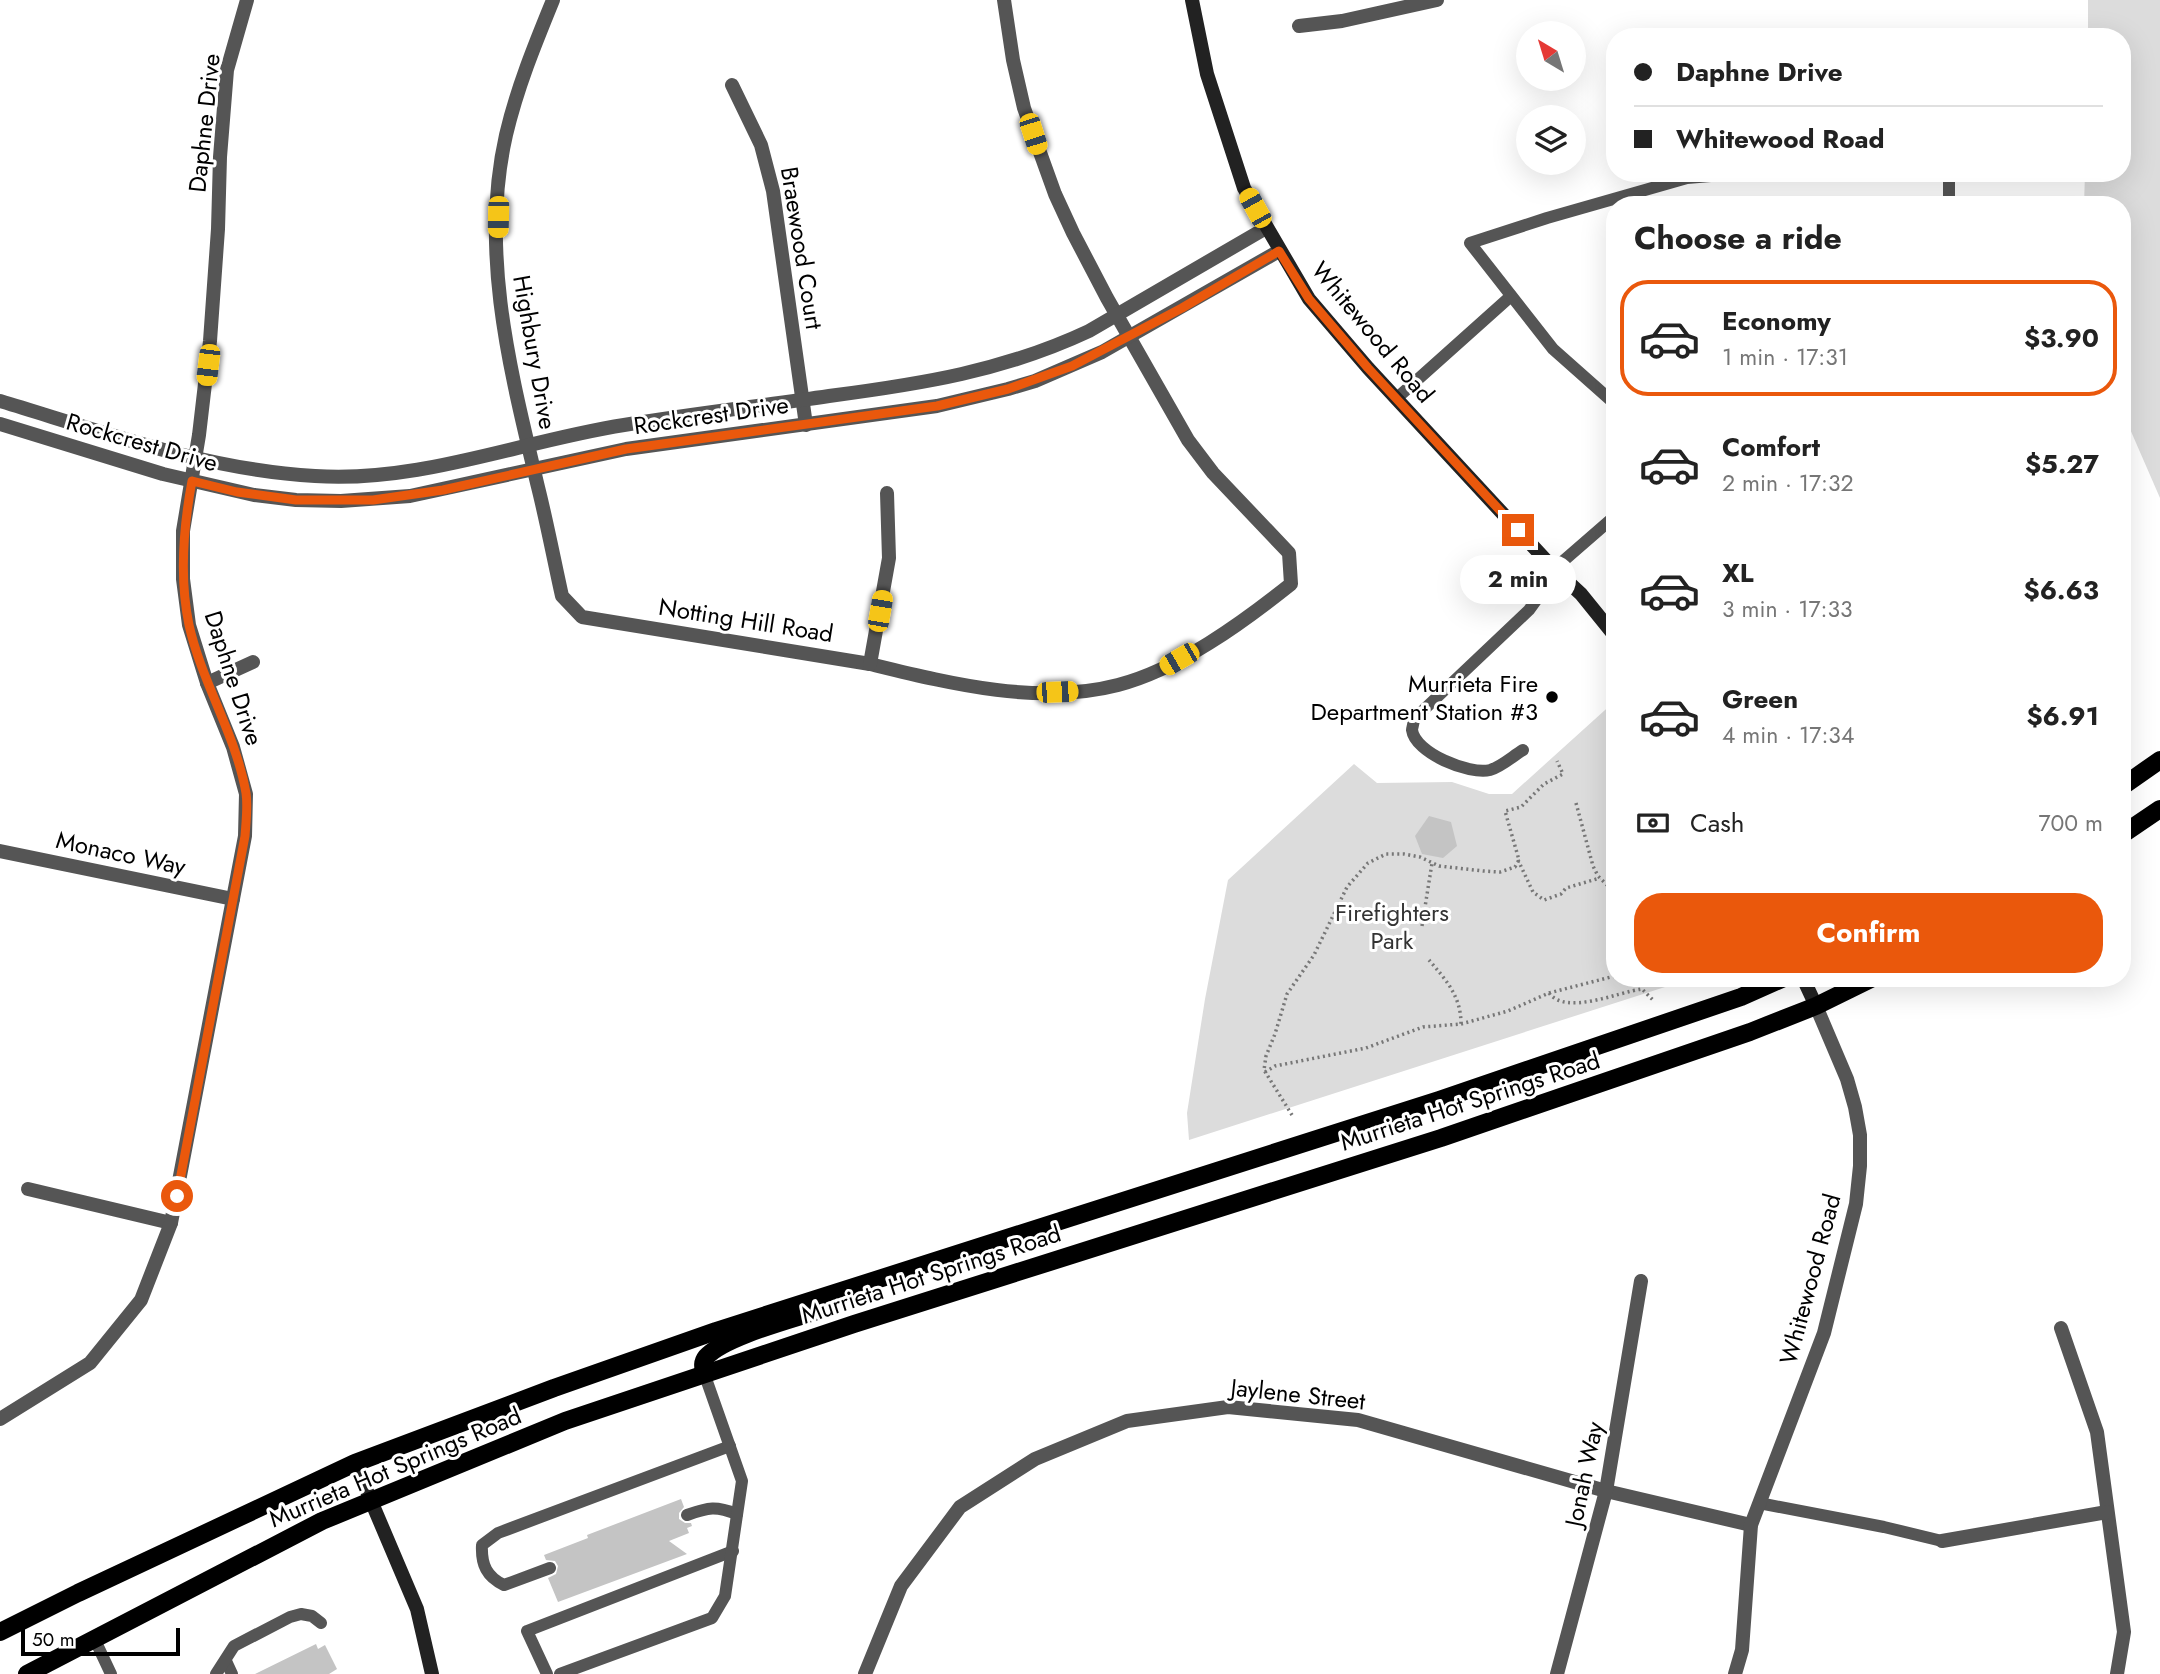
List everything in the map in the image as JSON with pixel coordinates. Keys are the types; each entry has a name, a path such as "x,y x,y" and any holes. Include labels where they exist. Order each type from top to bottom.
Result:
{"main road":[{"name":"Whitewood Road","path":"1192,0 1207,74 1244,188 1309,299 1554,569 1581,594 1606,625"},
{"path":"2131,780 2160,760"},
{"path":"2131,828 2160,808"},
{"name":"Murrieta Hot Springs Road","path":"0,1632 355,1463 707,1334 1439,1100 1764,987"},
{"name":"Whitewood Road","path":"1807,987 1816,1006"},
{"name":"Murrieta Hot Springs Road","path":"27,1674 322,1521 565,1421 704,1373 1441,1138 1737,1037 1816,1006 1855,987"},
{"path":"704,1373 703,1362 707,1356 731,1341 885,1288 893,1276"},
{"path":"355,1463 417,1609 432,1674"}],"street":[{"name":"Daphne Drive","path":"0,1419 90,1363 141,1300 171,1223 245,836 246,794 233,747 207,683 189,625 183,579 183,531 211,341 227,70 247,0"},
{"name":"Highbury Drive","path":"534,469 504,334 497,265 498,193 506,136 525,70 553,0"},
{"name":"Notting Hill Road","path":"534,469 562,596 582,617 870,664 984,687 1034,692 1080,691 1117,685 1157,671 1243,623 1291,584 1289,553 1188,440 1073,233 1041,159 1024,108 1004,0"},
{"path":"1299,26 1342,21 1404,4 1437,0"},
{"name":"Braewood Court","path":"732,85 761,145 773,191 806,425"},
{"name":"Rockcrest Drive","path":"0,401 161,450 287,474 354,477 423,470 528,444 625,425 911,385 992,368 1062,343 1117,315 1266,228"},
{"name":"Rockcrest Drive","path":"0,424 192,481 254,495 341,501 410,496 626,449 937,406 1035,381 1072,366 1129,337 1279,251"},
{"path":"870,664 889,558 887,493"},
{"path":"207,683 253,662"},
{"name":"Monaco Way","path":"0,851 233,899"},
{"name":"Whitewood Road","path":"1735,1674 1742,1650 1751,1525 1824,1334 1856,1204 1860,1135 1849,1088 1816,1006"},
{"path":"28,1189 171,1223"},
{"name":"Jonah Way","path":"1557,1674 1606,1492 1641,1281"},
{"path":"2061,1328 2097,1432 2124,1632 2117,1674"},
{"name":"Jaylene Street","path":"865,1674 901,1586 960,1507 1035,1459 1127,1421 1228,1406 1358,1420 1606,1492 1751,1525"},
{"path":"1942,1541 2107,1512"}],"lane":[{"path":"1624,196 1673,182"},
{"path":"1606,201 1470,243 1553,349 1606,396"},
{"path":"1397,398 1511,296"},
{"path":"1522,750 1490,770 1461,768 1435,756 1416,739 1412,729 1414,719 1529,610 1554,569 1606,524"},
{"path":"560,1674 712,1618 724,1596 742,1481 704,1373"},
{"path":"550,1568 504,1585 492,1579 485,1569 482,1545 498,1533 730,1446"},
{"path":"1759,1503 1942,1541"},
{"path":"687,1515 721,1507 737,1514"},
{"path":"547,1674 527,1631 733,1551"},
{"path":"216,1674 234,1646 290,1617 301,1614 313,1616 321,1623"},
{"path":"95,1640 111,1674"},
{"path":"226,1661 232,1674"}],"path":[{"path":"1557,761 1563,774 1544,784 1521,807 1505,811 1518,860 1532,892 1544,900 1561,894 1566,888 1600,878"},
{"path":"1576,803 1594,866 1606,884"},
{"path":"1292,1115 1265,1072 1266,1056 1287,994 1314,955 1347,887 1368,863 1386,854 1404,854 1439,866 1500,872 1514,867 1518,860"},
{"path":"1422,926 1432,863"},
{"path":"1429,960 1454,991 1461,1013 1461,1024"},
{"path":"1265,1072 1275,1066 1366,1048 1423,1027 1461,1024 1508,1011 1549,993 1606,978"},
{"path":"1549,993 1558,1002 1567,1004 1642,989 1653,1000"}],"green space":[{"path":"2088,0 2160,0 2160,498 2131,431 2131,196 2084,196 2085,182 2131,182 2131,28 2088,28"},
{"name":"Firefighters Park","path":"1606,709 1606,987 1665,987 1189,1140 1187,1113 1228,880 1354,764 1377,783 1452,782 1489,794 1512,794"}],"building":[{"path":"1429,816 1451,822 1457,846 1443,858 1422,854 1415,836"},
{"path":"681,1499 684,1507 679,1513 679,1519 691,1523 692,1526 687,1528 689,1533 669,1541 687,1554 558,1602 548,1578 556,1574 558,1566 555,1561 546,1560 544,1555 588,1538 587,1535"},
{"path":"316,1644 318,1649 325,1645 337,1669 329,1674 255,1674"}],"place":[{"name":"Murrieta Fire Department Station #3","path":"1552,697"}],"route":[{"path":"177,1196 245,836 246,794 233,747 207,683 189,625 183,579 183,531 192,481 237,492 296,500 373,500 443,490 626,449 937,406 1008,389 1072,366 1182,308 1279,251 1309,299 1368,368 1518,530"}]}
